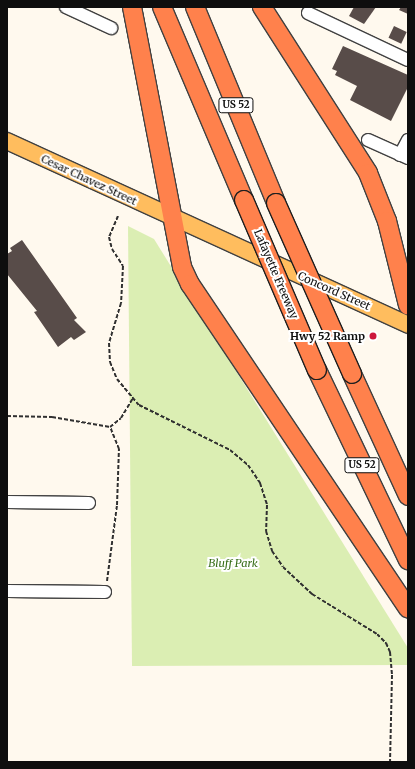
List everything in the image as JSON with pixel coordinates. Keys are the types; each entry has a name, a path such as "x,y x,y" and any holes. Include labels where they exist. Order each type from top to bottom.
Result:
{"highway":[{"path":"132,7 179,259 190,284 408,609"},
{"name":"Lafayette Freeway","path":"162,7 317,370 408,560"},
{"name":"US 52","path":"195,7 276,203 408,496"},
{"path":"262,7 368,173 387,220 408,305"}],"main road":[{"name":"Cesar Chavez Street","path":"7,141 172,218"},
{"name":"Concord Street","path":"172,218 408,324"}],"street":[{"path":"66,7 111,28"},
{"path":"308,13 408,60"},
{"path":"368,140 404,157 408,140"},
{"path":"7,502 89,503"},
{"path":"7,592 105,592"}],"path":[{"path":"118,216 109,237 109,243 123,266 119,316 111,333 110,362 117,379 132,398 160,417 230,450 248,465 260,483 267,505 266,531 272,551 283,567 312,594 377,634 386,643 390,652 392,675 390,762"},
{"path":"7,416 52,417 110,427 121,418 132,398"},
{"path":"105,592 117,505 119,449 110,427"}],"green space":[{"name":"Bluff Park","path":"128,226 154,239 408,648 408,665 132,666"}],"building":[{"path":"354,7 376,7 364,24 349,16"},
{"path":"401,7 408,7 408,14 399,10"},
{"path":"394,26 407,32 401,44 389,38"},
{"path":"343,46 408,75 408,87 391,121 350,100 357,86 335,75 337,71 332,69"},
{"path":"22,240 77,318 74,320 86,332 74,340 71,337 58,347 34,312 37,311 7,274 7,254 12,251 10,248"}],"place":[{"name":"Hwy 52 Ramp","path":"373,336"}]}
